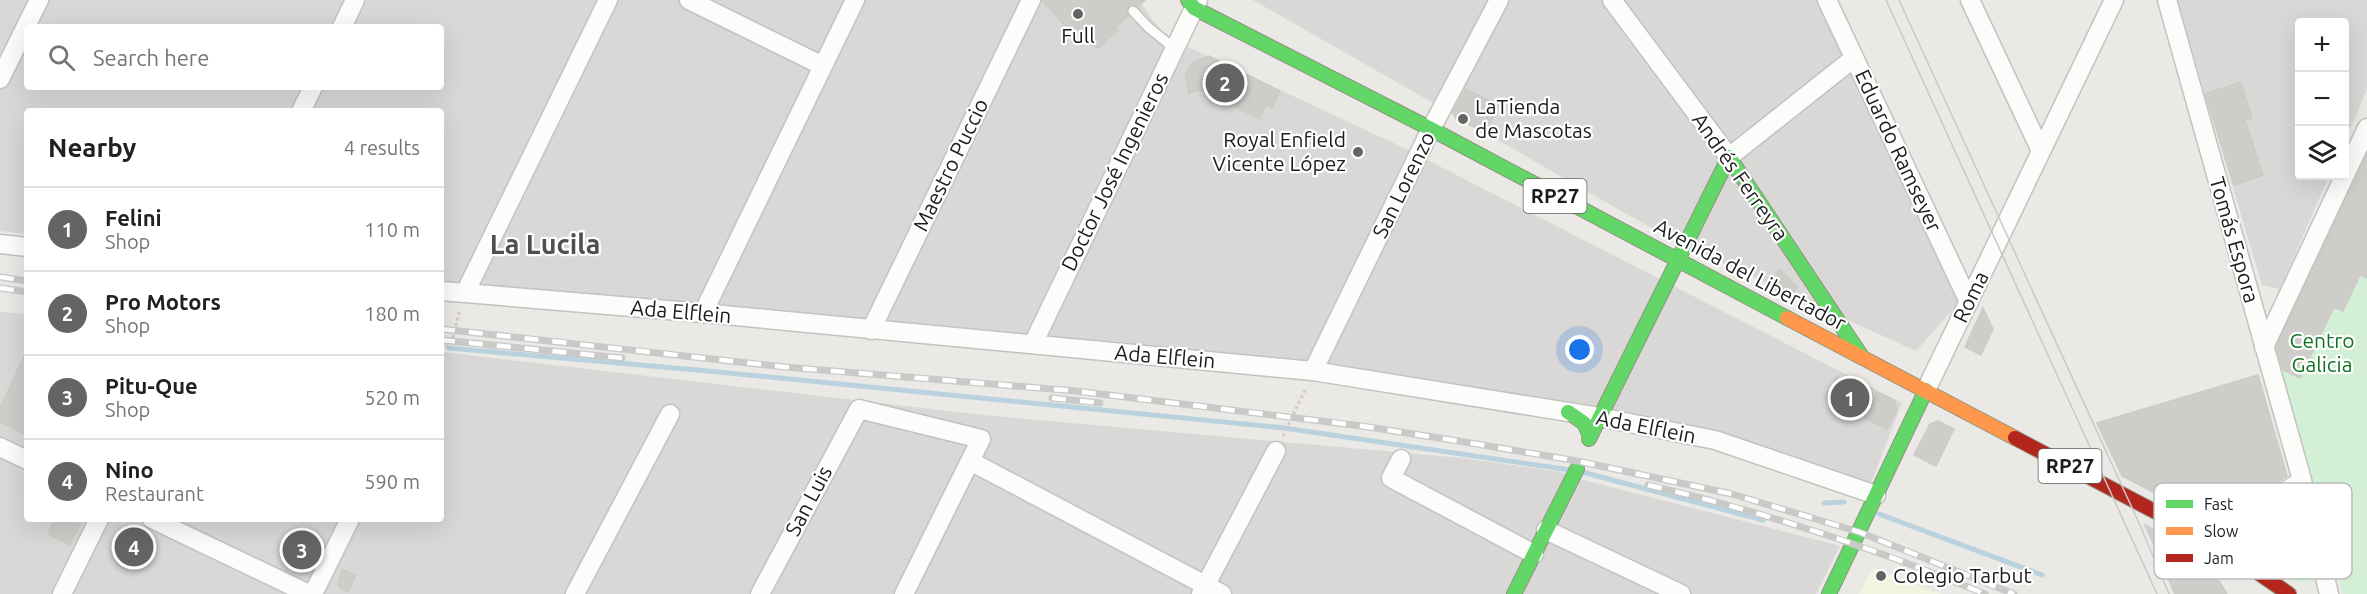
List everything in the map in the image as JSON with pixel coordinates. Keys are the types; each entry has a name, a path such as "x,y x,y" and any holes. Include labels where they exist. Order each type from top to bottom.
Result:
{"main road":[{"name":"Avenida del Libertador","path":"1193,3 1679,262 2154,511"},
{"path":"1590,437 1679,262 1729,157"},
{"name":"Andrés Ferreyra","path":"1729,157 1862,357"},
{"name":"Roma","path":"1829,594 1926,390"},
{"path":"1568,412 1584,423 1590,437"},
{"path":"1590,437 1605,423 1620,421"},
{"path":"1514,594 1577,469"},
{"name":"Avenida del Libertador","path":"2267,579 2289,594"}],"street":[{"path":"27,24 39,0"},
{"path":"343,24 355,0"},
{"path":"465,293 608,0"},
{"path":"689,0 824,66"},
{"path":"703,313 855,0"},
{"name":"Maestro Puccio","path":"871,330 1031,0"},
{"name":"San Lorenzo","path":"1313,371 1431,129 1499,0"},
{"name":"Andrés Ferreyra","path":"1612,0 1729,157"},
{"name":"Eduardo Ramseyer","path":"1827,0 1969,302"},
{"path":"1970,0 2041,151"},
{"name":"Roma","path":"1926,390 1969,302 2011,227 2041,151 2114,0"},
{"name":"Tomás Espora","path":"2167,0 2303,483"},
{"name":"Doctor José Ingenieros","path":"1033,344 1174,48 1193,3"},
{"path":"0,79 24,30"},
{"path":"1729,157 1854,58"},
{"path":"302,108 312,90"},
{"path":"2264,347 2367,128"},
{"path":"0,244 24,247"},
{"name":"Ada Elflein","path":"444,291 703,313 1313,371 1599,417 1715,440 1876,495"},
{"name":"San Luis","path":"760,594 859,409 981,439 970,461"},
{"path":"575,594 670,414"},
{"path":"0,447 24,459"},
{"path":"1203,590 1276,451"},
{"path":"1401,459 1391,478 1533,554"},
{"path":"904,594 970,461 1203,590 1222,594"},
{"path":"2297,483 2302,480"},
{"path":"62,594 98,522"},
{"path":"158,522 311,594 348,522"},
{"path":"1546,530 1681,594"},
{"name":"Tomás Espora","path":"2325,579 2329,594"}],"lane":[{"path":"1132,11 1174,48"},
{"path":"2133,486 2138,494 2154,503"}],"path":[{"path":"444,348 452,341 465,293"},
{"path":"1276,451 1313,371"}],"shaded area":[{"path":"0,0 1138,0 1165,36 1404,148 1902,403 1870,486 1718,435 1330,364 444,283 444,108 24,108 24,234 0,231"},
{"path":"1253,0 1820,0 1962,299 1916,351 1674,241"},
{"name":"Centro Galicia","path":"2177,0 2367,0 2367,89 2349,132 2349,18 2295,18 2295,180 2327,180 2280,289 2262,285"},
{"path":"0,312 24,314 24,522 444,522 444,352 983,415 1462,458 1561,472 1580,479 1840,546 1816,594 0,594"},
{"name":"Colegio Tarbut","path":"1873,567 1916,586 1941,594 1859,594"}],"green space":[{"name":"Centro Galicia","path":"2367,152 2367,594 2343,594 2339,579 2352,579 2352,483 2312,483 2275,349"},
{"path":"2290,579 2311,579 2309,583"}],"building":[{"name":"Full","path":"1042,0 1145,0 1138,7 1132,4 1128,7 1128,16 1115,28 1118,30 1098,48 1075,37"},
{"path":"1209,56 1280,91 1272,108 1266,105 1260,119 1201,90 1189,93 1185,76 1192,63"},
{"path":"2241,82 2252,118 2245,120 2263,175 2234,185 2205,94"},
{"path":"1466,89 1499,106 1485,132 1456,119 1453,113"},
{"path":"2367,154 2367,278 2360,275 2343,311 2334,307 2300,378 2283,370 2276,347"},
{"path":"1779,269 1797,287 1791,298 1770,287"},
{"path":"1983,308 1993,329 1981,355 1965,347"},
{"path":"24,356 24,434 0,422 0,408"},
{"path":"2258,375 2287,476 2276,483 2154,483 2154,493 2122,476 2097,423"},
{"path":"1836,378 1875,398 1877,392 1894,400 1897,410 1887,429 1825,398"},
{"path":"1938,421 1954,429 1936,466 1914,455 1930,424"},
{"path":"54,522 81,522 70,545 48,534"},
{"path":"2145,525 2154,530 2154,546"},
{"path":"294,533 321,547 314,560 304,564 283,553"},
{"path":"343,570 356,575 348,592 340,588 338,582"},
{"path":"2168,579 2219,581 2227,594 2175,594"}],"waterway":[{"path":"449,348 708,371 1284,428 1570,470"},
{"path":"1582,472 1763,520"},
{"path":"1824,503 1844,502"},
{"path":"1879,514 2042,575"}],"tram line":[{"path":"1886,0 2157,594"},
{"path":"1899,0 2154,558"},
{"path":"2163,579 2169,594"}],"railway":[{"path":"0,277 24,281"},
{"path":"0,288 24,292"},
{"path":"444,329 785,367 1076,391 1362,426 1471,443 1577,461 1732,494 1859,532 2014,594"},
{"path":"444,340 622,358"},
{"path":"1052,398 1100,403"},
{"path":"1648,485 1819,532 1902,561 1985,594"}],"traffic: fast":[{"path":"1188,0 1194,8 1431,129 1787,318"},
{"path":"1729,157 1862,357"},
{"path":"1589,439 1729,157"},
{"path":"1829,594 1926,390"},
{"path":"1568,412 1584,423 1590,436"},
{"path":"1514,594 1577,469"}],"traffic: slow":[{"path":"1787,318 2015,438"}],"traffic: jam":[{"path":"2015,438 2154,511"},
{"path":"2267,579 2289,594"}],"place":[{"name":"Full","path":"1078,14"},
{"name":"Pro Motors","path":"1225,83"},
{"name":"LaTienda de Mascotas","path":"1463,119"},
{"name":"Royal Enfield Vicente López","path":"1358,152"},
{"name":"Felini","path":"1850,398"},
{"name":"Nino","path":"134,547"},
{"name":"Pitu-Que","path":"302,550"},
{"name":"Colegio Tarbut","path":"1881,576"}],"district":[{"name":"La Lucila","path":"545,245"}]}
